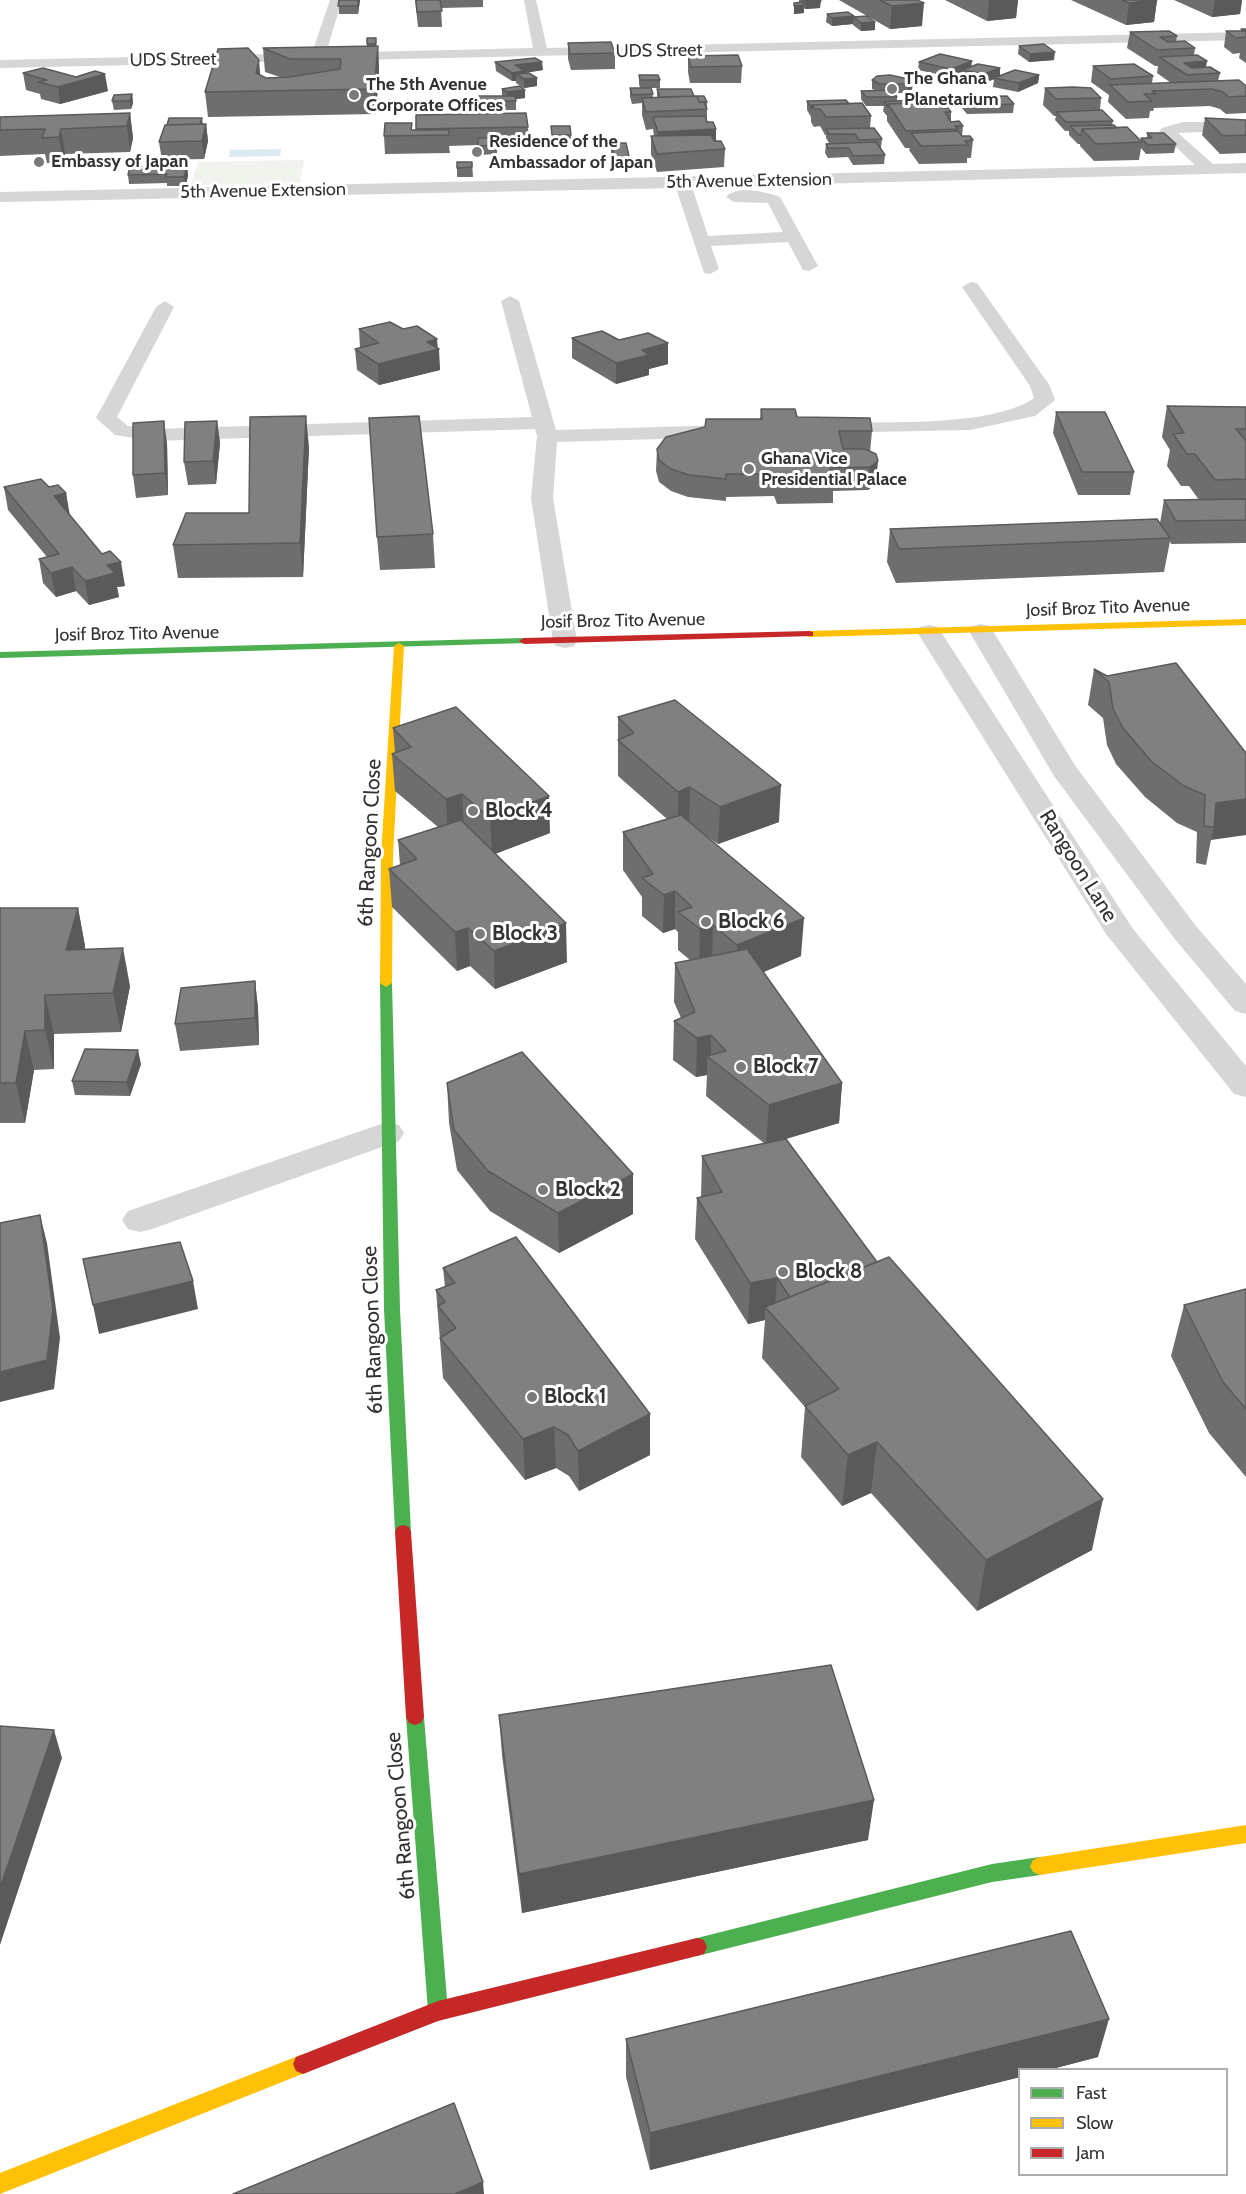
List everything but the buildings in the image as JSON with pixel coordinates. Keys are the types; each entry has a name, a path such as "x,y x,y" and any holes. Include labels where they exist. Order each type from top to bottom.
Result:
{"street":[{"path":"318,57 336,0"},
{"path":"530,0 541,52"},
{"name":"UDS Street","path":"0,64 1246,36"},
{"path":"1209,170 1167,131 1183,127 1246,126"},
{"name":"5th Avenue Extension","path":"0,197 685,190 1246,168"},
{"path":"710,269 685,190 774,200 809,266"},
{"path":"702,241 792,237"},
{"path":"805,429 970,424 1028,412 1045,400 1040,386 971,287"},
{"path":"510,301 544,429 542,498 565,641"},
{"path":"165,307 106,418 122,431 153,435 544,429 746,431"},
{"name":"Josif Broz Tito Avenue","path":"0,655 981,631 1246,622"},
{"name":"Rangoon Lane","path":"981,631 1064,770 1192,940 1246,1004"},
{"name":"Rangoon Lane","path":"929,632 1121,934 1246,1087"},
{"name":"6th Rangoon Close","path":"399,646 386,884 387,1133 400,1473 415,1729 438,2011"},
{"path":"140,1221 387,1133"},
{"path":"0,2184 438,2011 992,1873 1246,1834"}],"shaded area":[{"path":"281,149 280,156 229,157 230,150"},
{"path":"304,160 300,183 191,185 198,162"}],"traffic: fast":[{"path":"0,655 524,641"},
{"path":"386,983 392,1309 403,1532"},
{"path":"415,1717 438,2011"},
{"path":"697,1947 992,1873 1040,1866"}],"traffic: slow":[{"path":"809,634 1246,622"},
{"path":"386,983 387,856 399,646"},
{"path":"1040,1866 1246,1834"},
{"path":"0,2184 303,2064"}],"traffic: jam":[{"path":"524,641 809,634"},
{"path":"403,1532 415,1717"},
{"path":"303,2064 438,2011 697,1947"}],"place":[{"name":"The Ghana Planetarium","path":"892,89"},
{"name":"The 5th Avenue Corporate Offices","path":"354,95"},
{"name":"Residence of the Ambassador of Japan","path":"477,152"},
{"name":"Embassy of Japan","path":"39,162"},
{"name":"Ghana Vice Presidential Palace","path":"749,469"},
{"name":"Block 4","path":"473,811"},
{"name":"Block 6","path":"706,922"},
{"name":"Block 3","path":"480,934"},
{"name":"Block 7","path":"741,1067"},
{"name":"Block 2","path":"543,1190"},
{"name":"Block 8","path":"783,1272"},
{"name":"Block 1","path":"532,1397"}]}
